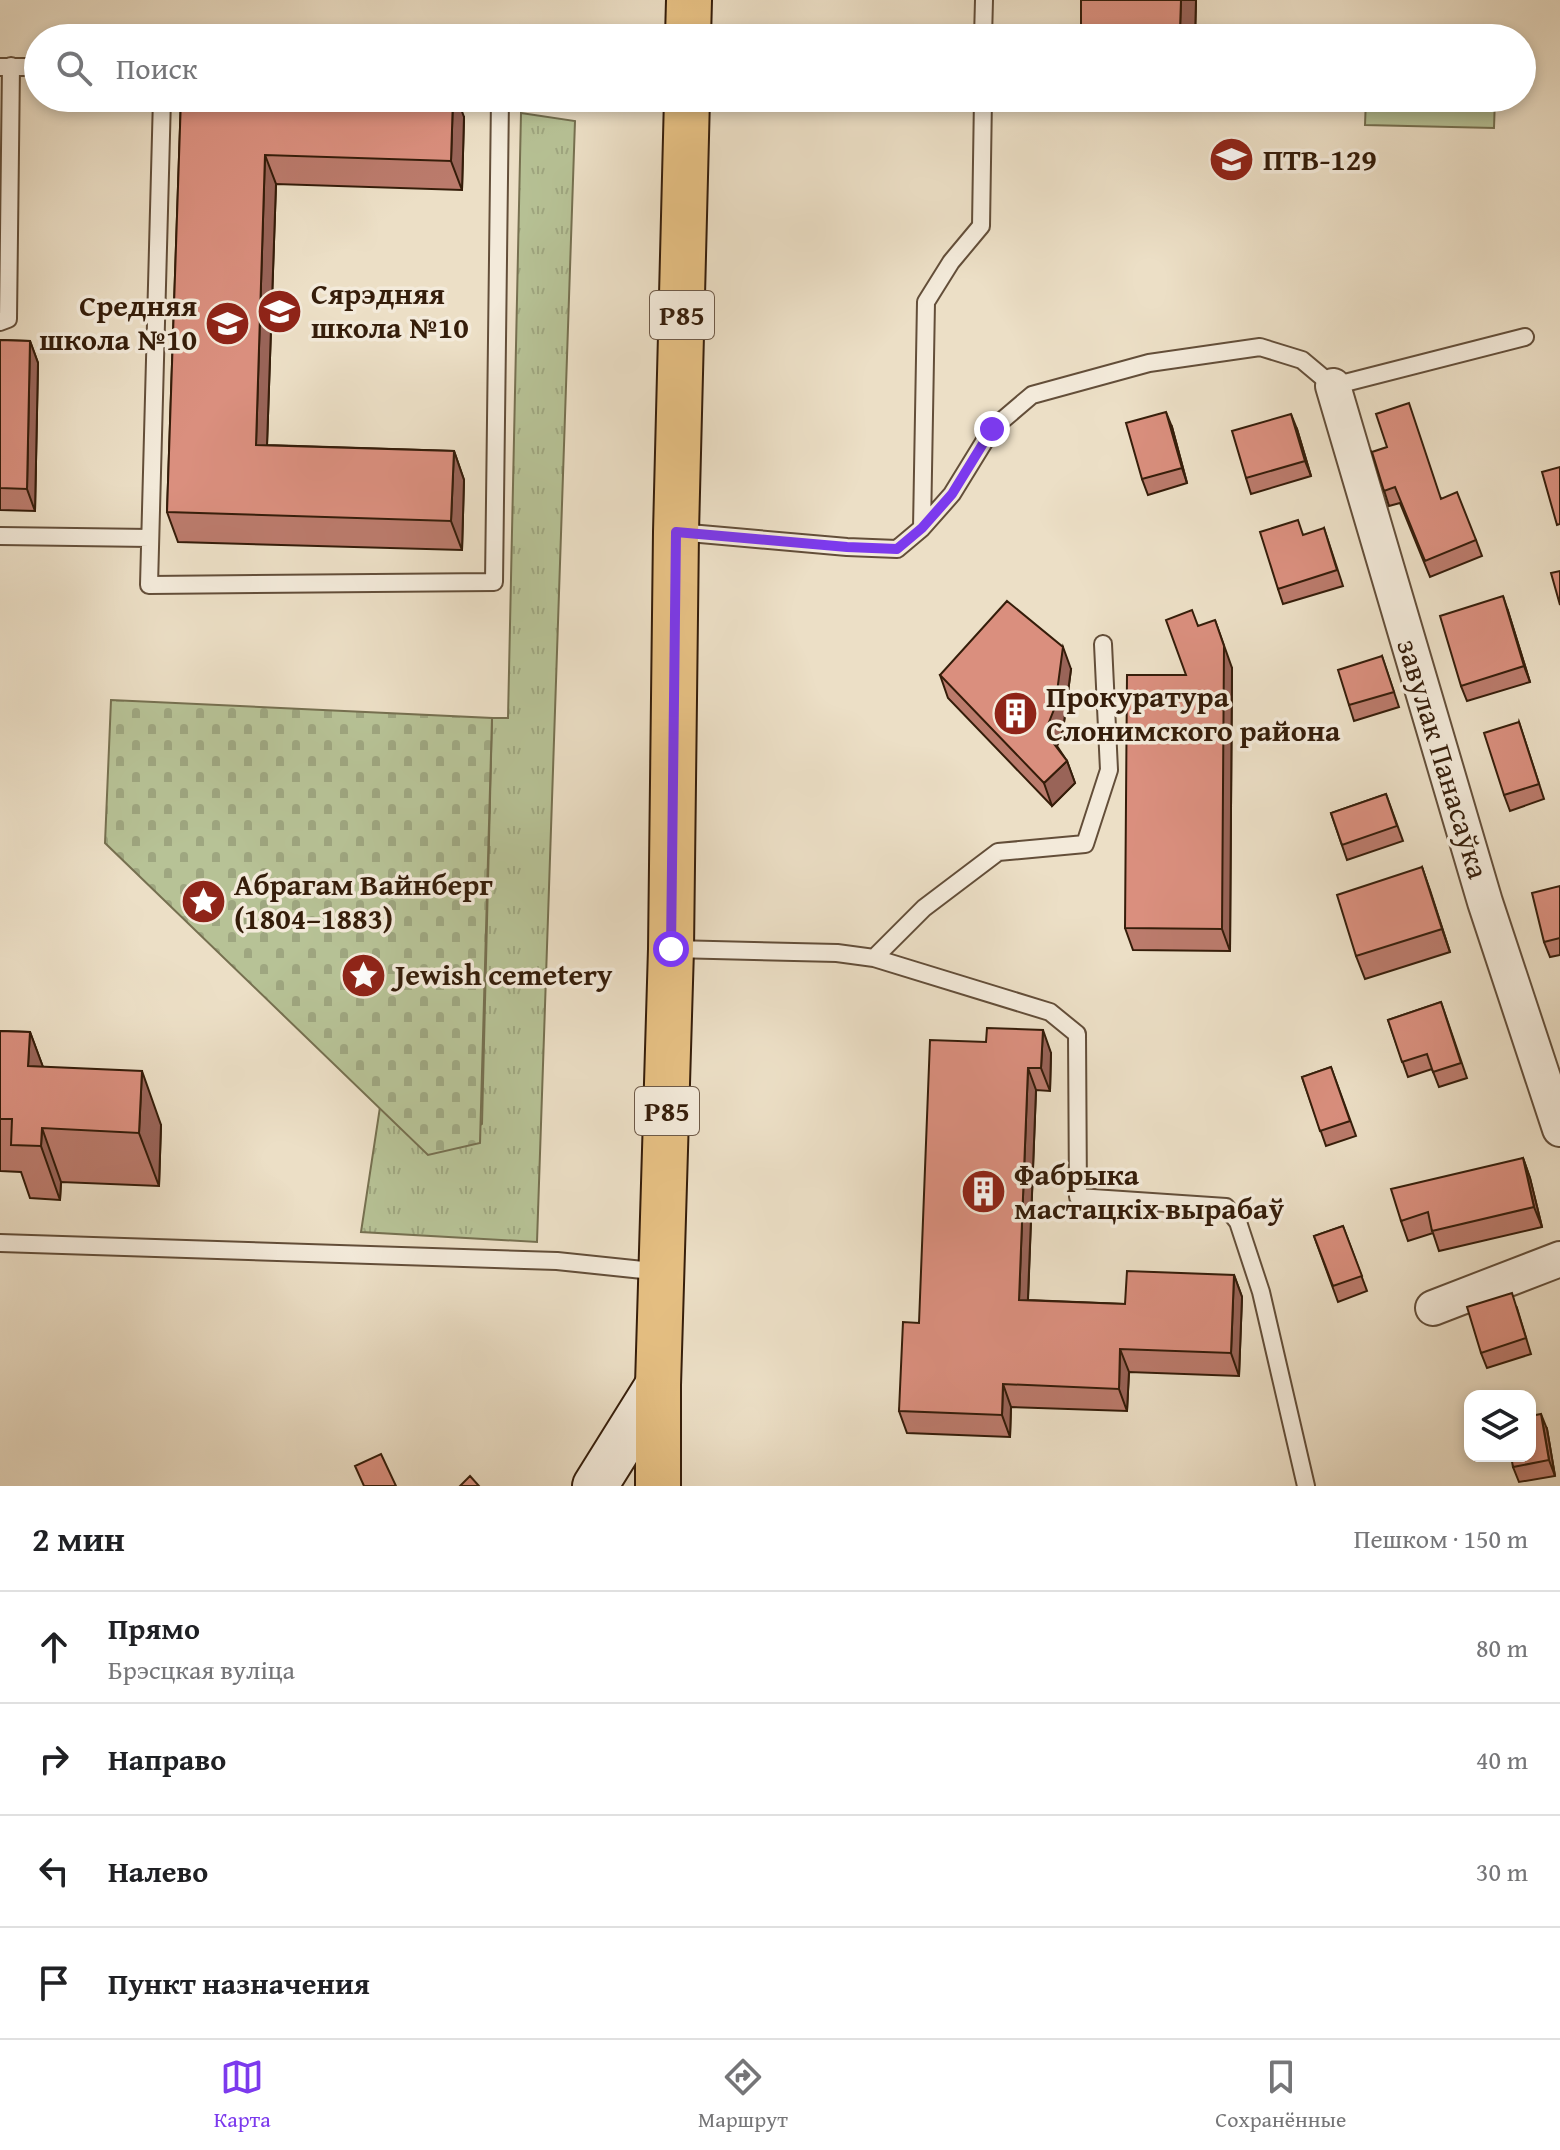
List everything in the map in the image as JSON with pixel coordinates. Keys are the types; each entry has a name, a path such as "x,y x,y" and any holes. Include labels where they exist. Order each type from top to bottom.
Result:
{"main road":[{"path":"688,24 689,0"},
{"name":"Р85","path":"658,1486 687,112"},
{"path":"595,1486 658,1385"}],"street":[{"name":"завулак Панасаўка","path":"1333,386 1481,887 1560,1129"},
{"path":"1433,1308 1560,1259"}],"lane":[{"path":"983,24 984,0"},
{"path":"0,322 8,319 6,66"},
{"path":"162,112 149,585 494,582 500,112"},
{"path":"922,528 926,302 951,262 981,226 983,112"},
{"path":"676,532 897,549 922,528 952,494 992,429 1032,395 1149,363 1260,347 1302,360 1333,386 1525,337"},
{"path":"0,536 150,538"},
{"path":"874,958 924,908 998,852 1085,844 1109,770 1103,644"},
{"path":"671,949 837,953 874,958 1050,1012 1077,1034 1078,1197 1226,1207 1238,1222 1261,1292 1306,1486"},
{"path":"0,1243 557,1261 663,1272"}],"green space":[{"path":"1365,112 1495,112 1494,128 1365,125"},
{"path":"521,113 575,121 537,1242 361,1232 380,1107 428,1154 482,1124 492,718 508,718"},
{"name":"Jewish cemetery","path":"111,700 492,718 480,1143 428,1155 105,843"}],"building":[{"path":"1081,0 1181,0 1180,24 1081,24"},
{"name":"Средняя школа №10","path":"181,112 453,112 451,161 265,155 256,445 454,451 451,521 167,512"},
{"path":"0,340 30,341 27,489 0,488"},
{"path":"1409,403 1441,499 1457,492 1476,540 1425,561 1395,487 1384,491 1372,452 1387,447 1376,414"},
{"path":"1166,412 1182,468 1142,479 1126,423"},
{"path":"1291,414 1305,461 1246,478 1232,431"},
{"path":"1560,467 1560,524 1557,525 1542,472"},
{"path":"1298,520 1303,535 1324,528 1337,570 1278,589 1260,532"},
{"path":"1560,571 1560,605 1551,573"},
{"path":"1503,596 1524,666 1461,686 1440,616"},
{"name":"Прокуратура Слонимского района","path":"1007,601 1063,647 1055,707 1045,732 1067,761 1044,783 940,675"},
{"path":"1192,610 1198,626 1215,620 1224,646 1222,929 1125,928 1127,675 1186,675 1166,620"},
{"path":"1382,656 1394,692 1349,705 1338,670"},
{"path":"1519,722 1539,784 1504,795 1484,733"},
{"path":"1386,794 1397,826 1342,845 1331,813"},
{"path":"1422,867 1442,929 1356,956 1337,895"},
{"path":"1560,886 1560,938 1544,942 1532,893"},
{"path":"1441,1002 1461,1063 1433,1072 1427,1054 1402,1062 1388,1020"},
{"name":"Фабрыка мастацкіх вырабаў","path":"987,1028 1043,1030 1041,1068 1028,1068 1019,1300 1125,1304 1127,1271 1234,1275 1231,1353 1120,1349 1119,1389 1003,1384 1002,1415 899,1411 903,1322 919,1323 930,1040 986,1042"},
{"path":"0,1031 30,1032 28,1066 142,1071 139,1133 42,1128 41,1146 11,1145 12,1119 0,1119"},
{"path":"1331,1067 1350,1121 1320,1131 1302,1077"},
{"path":"1523,1158 1534,1207 1432,1231 1428,1212 1401,1221 1391,1189"},
{"path":"1343,1226 1362,1276 1333,1286 1314,1236"},
{"path":"1512,1293 1526,1338 1481,1353 1467,1307"},
{"path":"1541,1414 1549,1460 1513,1467 1512,1462 1536,1462 1536,1415"},
{"path":"381,1454 396,1486 364,1486 355,1466"},
{"path":"470,1476 479,1486 460,1486"}],"place":[{"name":"ПТВ-129","path":"1232,160"},
{"name":"Сярэдняя школа №10","path":"280,311"},
{"name":"Средняя школа №10","path":"228,323"},
{"name":"Прокуратура Слонимского района","path":"1015,714"},
{"name":"Абрагам Вайнберг (1804–1883)","path":"203,902"},
{"name":"Jewish cemetery","path":"364,975"},
{"name":"Фабрыка мастацкіх вырабаў","path":"983,1192"}],"route":[{"path":"671,949 676,532 897,549 922,528 952,494 992,429"}]}
